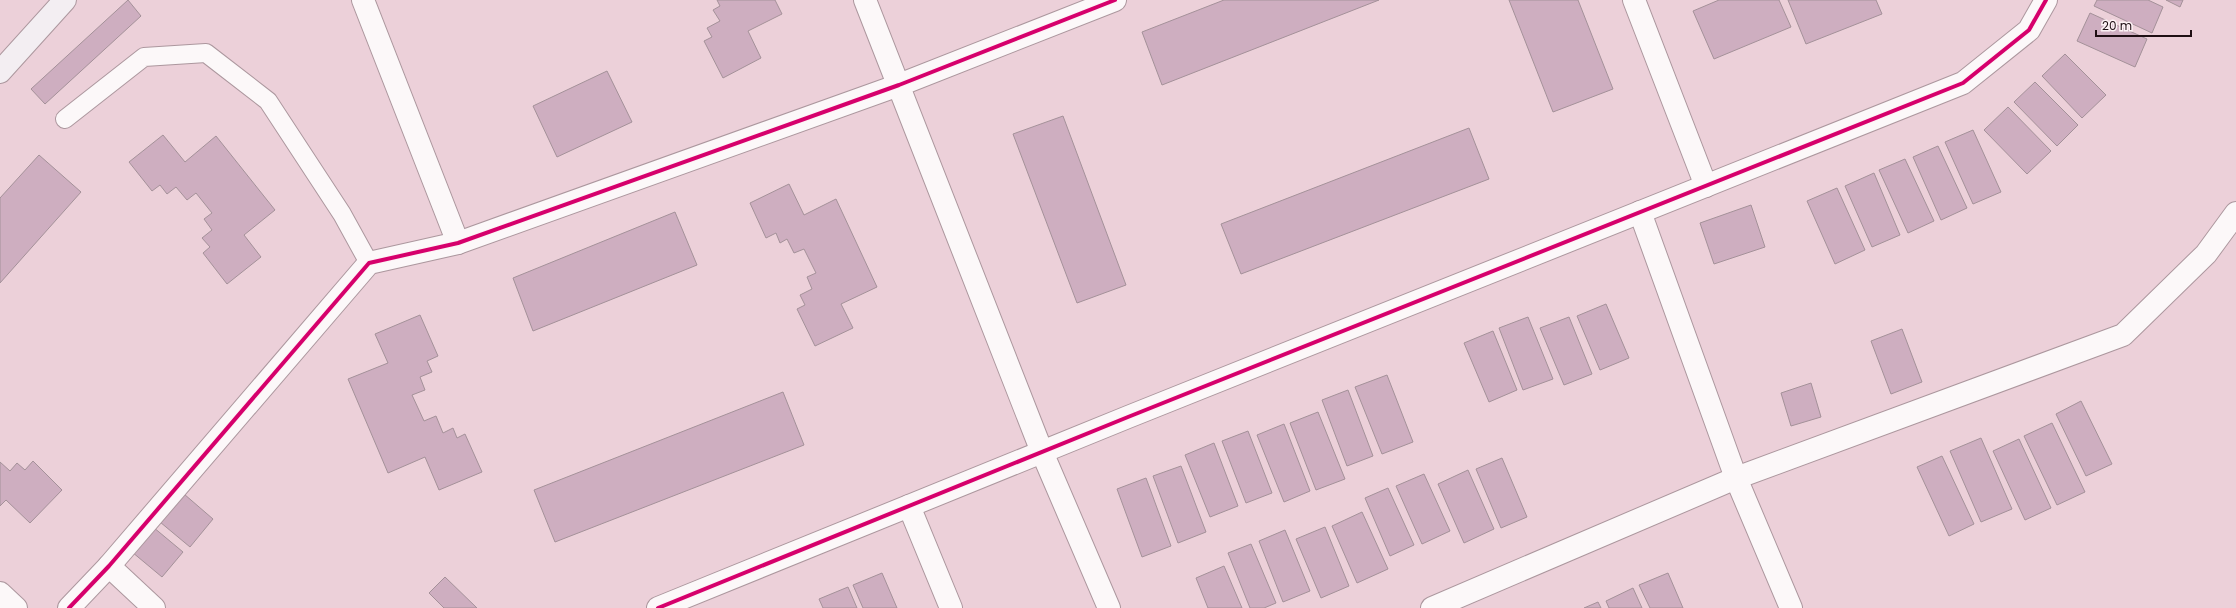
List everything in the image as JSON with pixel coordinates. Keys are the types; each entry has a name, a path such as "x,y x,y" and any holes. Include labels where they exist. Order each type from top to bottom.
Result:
{"main road":[{"path":"0,72 65,0"}],"street":[{"path":"363,0 458,243"},
{"path":"865,0 1042,452 1109,608"},
{"path":"69,608 109,566 369,263 458,243 899,85 1115,0"},
{"path":"1634,0 1706,186"},
{"path":"658,608 1042,452 1963,83 2029,30 2046,0"},
{"path":"1640,212 1736,478 1791,608"},
{"path":"1432,608 1736,478 2123,335 2206,254 2236,213"},
{"path":"909,506 951,608"},
{"path":"109,566 154,608"},
{"path":"0,593 16,608"}],"lane":[{"path":"65,119 144,57 206,53 268,101 342,214 369,263"}],"building":[{"path":"128,0 141,16 45,104 31,89"},
{"path":"717,0 775,0 782,14 748,31 761,58 723,78 704,41 712,37 707,28 720,21 713,10 720,6"},
{"path":"1224,0 1379,0 1162,85 1142,32"},
{"path":"1509,0 1578,0 1613,89 1553,112"},
{"path":"1719,0 1779,0 1791,27 1714,59 1693,11"},
{"path":"1788,0 1876,0 1882,14 1806,44"},
{"path":"2097,0 2148,0 2163,7 2152,33 2094,6"},
{"path":"2166,0 2183,0 2180,7"},
{"path":"2090,13 2147,39 2135,67 2077,41"},
{"path":"2065,54 2106,95 2082,118 2042,76"},
{"path":"607,71 632,122 557,157 533,106"},
{"path":"2035,82 2078,125 2057,146 2014,102"},
{"path":"2008,107 2051,151 2027,174 1984,130"},
{"path":"1063,116 1126,285 1077,303 1013,134"},
{"path":"1469,128 1489,179 1241,274 1221,224"},
{"path":"1973,130 2001,192 1973,204 1945,142"},
{"path":"163,135 185,162 216,136 275,210 244,235 261,257 227,284 203,253 210,247 202,238 212,230 204,219 212,213 196,193 187,200 176,187 167,194 160,185 152,191 129,162"},
{"path":"1938,146 1967,208 1941,220 1913,157"},
{"path":"39,155 81,192 0,283 0,198"},
{"path":"1905,159 1934,221 1908,233 1879,170"},
{"path":"1874,173 1900,235 1872,247 1845,186"},
{"path":"789,184 804,215 836,199 877,287 841,304 853,328 815,346 797,309 805,305 800,295 812,289 807,277 816,273 804,249 794,253 787,239 780,243 776,233 766,238 750,203"},
{"path":"1837,188 1865,250 1835,264 1807,201"},
{"path":"1751,205 1765,247 1714,264 1700,223"},
{"path":"675,212 697,265 533,331 513,278"},
{"path":"1606,304 1629,358 1600,370 1577,316"},
{"path":"420,315 438,356 427,361 432,372 420,377 425,390 412,395 424,421 436,416 443,433 453,428 457,438 465,434 482,472 439,490 425,457 388,473 348,379 388,363 375,334"},
{"path":"1528,317 1553,379 1523,390 1499,328"},
{"path":"1569,317 1592,374 1564,385 1540,328"},
{"path":"1902,329 1922,382 1891,394 1871,341"},
{"path":"1493,331 1517,390 1489,402 1464,343"},
{"path":"1387,375 1413,442 1382,454 1355,387"},
{"path":"1811,383 1821,417 1791,426 1781,393"},
{"path":"1348,390 1373,456 1347,466 1322,400"},
{"path":"783,392 804,445 555,542 534,490"},
{"path":"2081,401 2112,464 2086,476 2056,414"},
{"path":"1318,412 1345,479 1316,490 1290,423"},
{"path":"2052,423 2085,492 2057,505 2024,436"},
{"path":"1284,424 1310,491 1284,502 1257,435"},
{"path":"1248,431 1272,493 1246,503 1222,441"},
{"path":"1981,438 2012,509 1981,522 1950,451"},
{"path":"2019,439 2051,508 2025,520 1993,451"},
{"path":"1214,443 1238,506 1210,517 1185,455"},
{"path":"1942,456 1974,524 1949,536 1917,467"},
{"path":"1502,458 1527,517 1501,528 1476,469"},
{"path":"33,461 62,490 30,523 6,500 0,506 0,462 10,471 17,463 25,470"},
{"path":"1181,466 1206,532 1178,543 1153,476"},
{"path":"1468,470 1494,529 1464,543 1438,484"},
{"path":"1424,474 1450,531 1422,544 1396,486"},
{"path":"1146,478 1171,546 1142,557 1117,489"},
{"path":"1388,488 1414,545 1390,556 1365,498"},
{"path":"184,494 213,519 190,547 160,522"},
{"path":"1362,512 1388,569 1357,583 1332,526"},
{"path":"153,527 183,552 162,577 132,552"},
{"path":"1325,527 1349,586 1321,598 1296,539"},
{"path":"1285,530 1310,591 1283,602 1259,541"},
{"path":"1251,544 1276,603 1264,608 1250,608 1228,553"},
{"path":"1224,566 1242,608 1208,608 1196,578"},
{"path":"882,573 897,608 863,608 853,585"},
{"path":"1668,573 1683,608 1650,608 1639,585"},
{"path":"445,577 477,608 444,608 429,593"},
{"path":"848,587 857,608 823,608 819,599"},
{"path":"1633,588 1642,608 1609,608 1606,601"},
{"path":"1598,602 1601,608 1584,608"}],"cycle path":[{"path":"69,608 109,566 369,263 458,243 899,85 1115,0"},
{"path":"658,608 1128,417 1963,83 2029,30 2046,0"}]}
